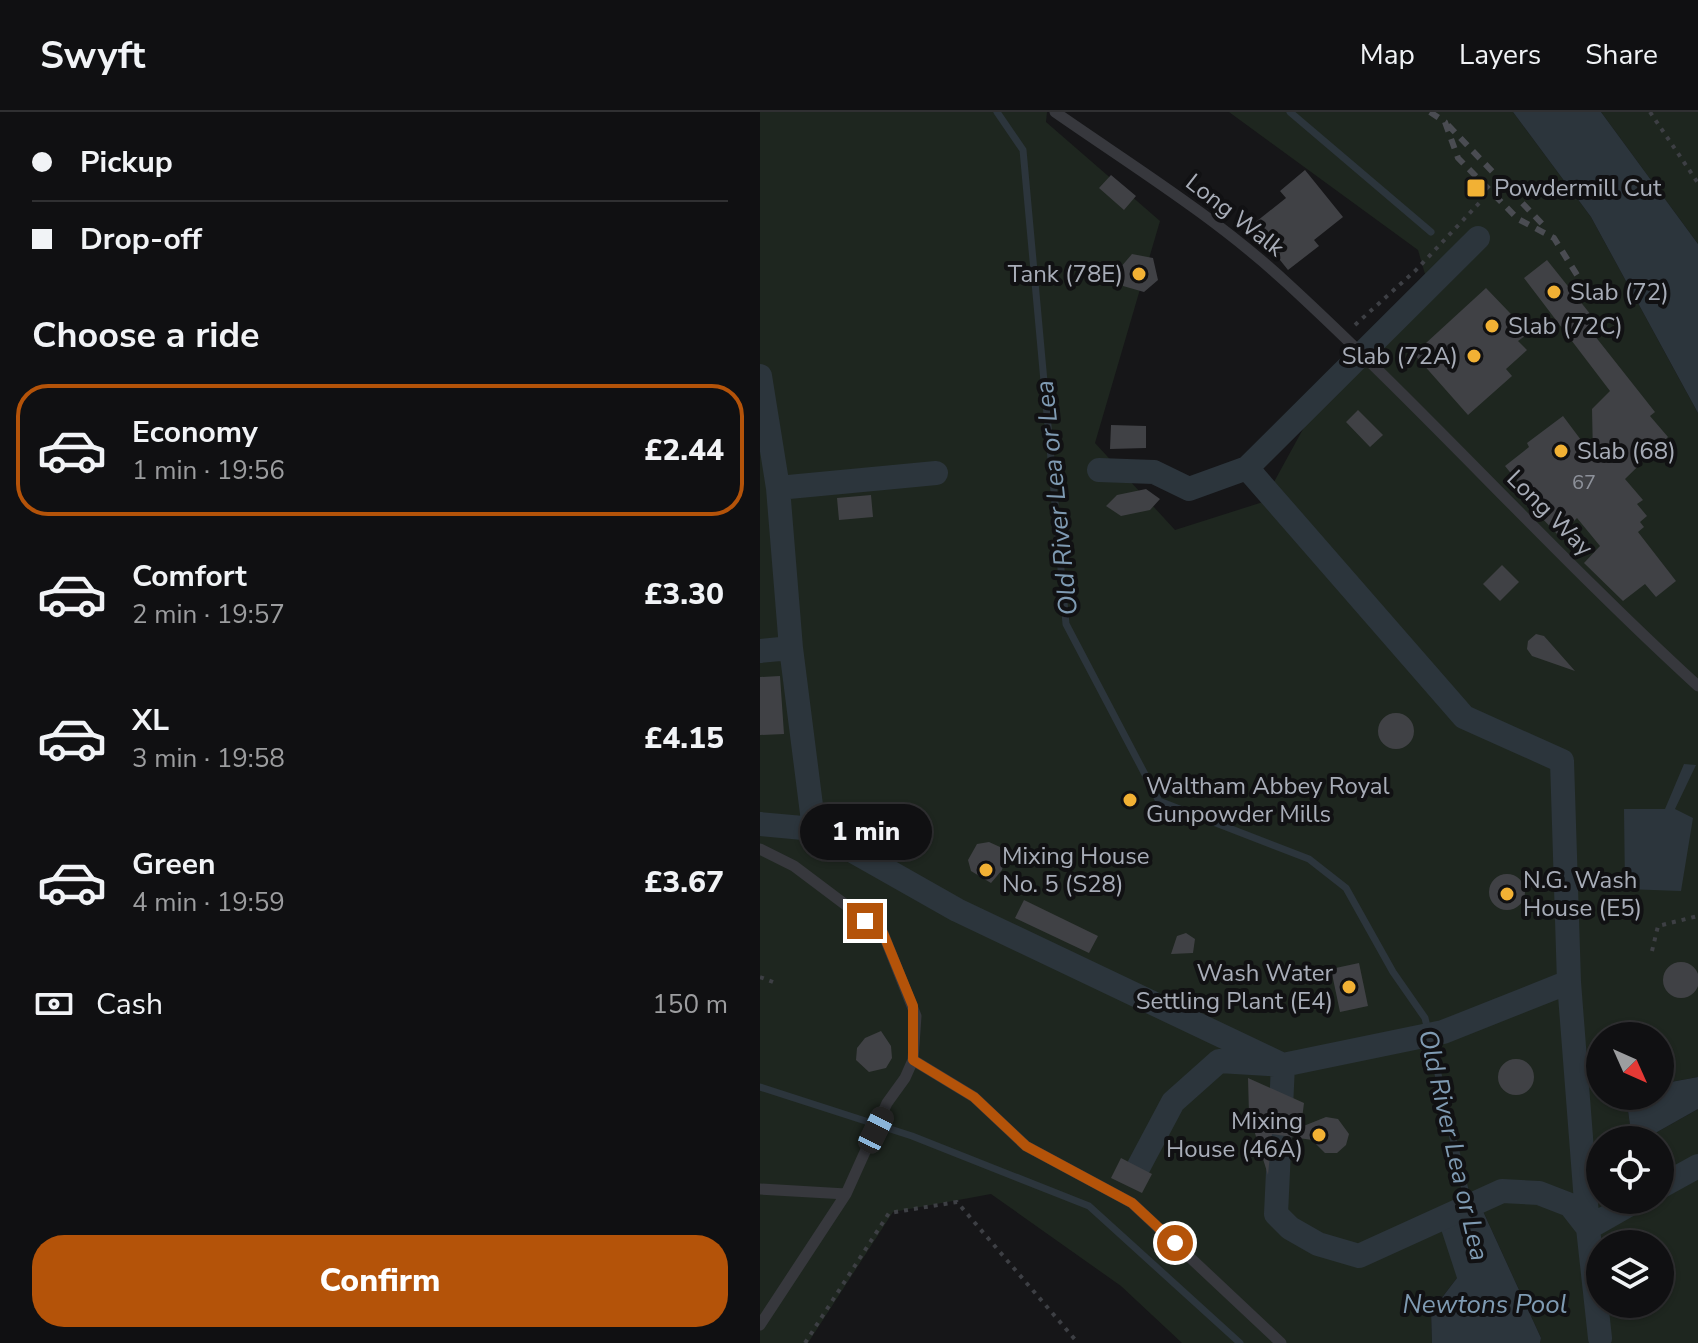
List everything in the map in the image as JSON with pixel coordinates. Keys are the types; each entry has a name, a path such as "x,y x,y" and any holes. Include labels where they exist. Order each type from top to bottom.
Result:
{"lane":[{"name":"Long Walk","path":"1055,112 1200,211 1287,283 1375,369"},
{"name":"Long Way","path":"1375,369 1629,623 1698,686"},
{"path":"760,849 794,866 883,933 913,1006 913,1060 846,1194 760,1325"},
{"path":"913,1060 974,1097 1026,1146 1132,1203 1281,1343"},
{"path":"760,1189 846,1194"}],"path":[{"path":"1650,112 1698,183"},
{"path":"1340,336 1416,270 1483,199"},
{"path":"1652,951 1658,926 1698,916"},
{"path":"760,977 773,982"},
{"path":"805,1343 889,1213 957,1202 1078,1343"}],"shaded area":[{"path":"760,112 1047,112 1046,122 1160,221 1095,443 1175,530 1263,502 1331,378 1425,274 1418,250 1229,112 1513,112 1591,217 1698,413 1698,1077 1674,1081 1674,1022 1586,1022 1586,1110 1628,1110 1630,1126 1586,1126 1586,1214 1674,1214 1674,1126 1668,1126 1698,1109 1698,1343 1540,1343 1541,1338 1482,1209 1457,1278 1431,1312 1432,1343 1182,1343 1121,1286 991,1194 893,1212 808,1343 760,1343"},
{"path":"1601,112 1698,112 1698,244"}],"water":[{"path":"1513,112 1601,112 1698,244 1698,413 1591,217"},
{"path":"1684,764 1696,765 1675,809 1693,818 1681,891 1625,889 1624,809 1665,809"},
{"path":"1698,1077 1698,1109 1668,1126 1630,1126 1628,1110 1674,1110 1674,1081"},
{"name":"Newtons Pool","path":"1482,1209 1541,1338 1540,1343 1432,1343 1431,1312 1457,1278 1439,1223"}],"building":[{"path":"1305,170 1343,217 1314,240 1319,246 1288,270 1252,225 1286,198 1280,191"},
{"path":"1111,175 1136,196 1124,210 1099,188"},
{"name":"Tank (78E)","path":"1132,254 1153,258 1158,280 1144,292 1123,286 1120,268"},
{"path":"1547,260 1599,325 1591,331 1655,412 1650,416 1668,437 1625,479 1643,500 1637,504 1647,516 1640,522 1644,527 1638,532 1676,581 1656,597 1645,584 1623,601 1584,563 1600,546 1577,518 1559,536 1539,515 1542,512 1505,466 1529,447 1527,443 1563,416 1593,456 1592,409 1610,391 1524,278"},
{"path":"1486,288 1529,333 1518,341 1527,350 1506,369 1512,376 1468,415 1414,354"},
{"path":"1358,410 1383,435 1370,447 1346,422"},
{"path":"1111,425 1146,426 1146,448 1110,449"},
{"path":"1146,489 1160,499 1150,510 1121,516 1106,506 1117,495"},
{"path":"871,495 873,517 839,520 837,498"},
{"path":"1502,565 1519,582 1500,601 1483,584"},
{"path":"1536,634 1544,636 1575,671 1532,656 1527,649 1528,641"},
{"path":"780,676 784,734 760,735 760,677"},
{"path":"1396,713 1409,718 1414,731 1409,744 1396,749 1383,744 1378,731 1383,718"},
{"name":"Mixing House No. 5 (S28)","path":"989,842 1000,847 1005,858 1002,870 991,883 971,871 968,860 977,844"},
{"name":"N.G. Wash House (E5)","path":"1507,874 1520,879 1525,892 1520,905 1507,910 1494,905 1489,892 1494,879"},
{"path":"1024,900 1098,936 1089,953 1015,918"},
{"path":"1186,933 1195,939 1193,953 1171,954 1177,936"},
{"path":"1681,962 1694,967 1699,980 1694,993 1681,998 1668,993 1663,980 1668,967"},
{"name":"Wash Water Settling Plant (E4)","path":"1359,963 1368,1006 1340,1012 1331,969"},
{"path":"881,1031 891,1046 892,1058 886,1068 869,1072 856,1060 857,1048 865,1038"},
{"path":"1516,1059 1529,1064 1534,1077 1529,1090 1516,1095 1503,1090 1498,1077 1503,1064"},
{"path":"1248,1078 1304,1103 1301,1127 1326,1117 1338,1119 1349,1134 1346,1145 1337,1153 1325,1153 1312,1140 1272,1134 1268,1175 1249,1114"},
{"path":"1121,1158 1152,1174 1142,1193 1111,1178"}],"waterway":[{"name":"Old River Lea or Lea","path":"997,112 1023,150 1066,624 1159,801 1309,859 1346,888 1393,972 1425,1018 1472,1220"},
{"path":"1290,112 1431,232"},
{"path":"1247,468 1478,238"},
{"path":"760,376 778,488 791,648 814,829 957,910 1283,1065 1219,1061 1173,1102 1139,1166"},
{"path":"1099,470 1154,472 1189,489 1247,468 1464,717 1562,761 1569,982 1588,1228"},
{"path":"778,488 936,473"},
{"path":"760,651 791,648"},
{"path":"760,824 814,829"},
{"path":"1569,982 1443,1032 1283,1065 1276,1214 1290,1228 1318,1244 1359,1256 1502,1191 1539,1193 1570,1205 1588,1228"},
{"path":"760,1087 912,1136 1089,1206 1240,1343"},
{"path":"1674,1179 1698,1166"},
{"path":"1600,1338 1588,1228 1612,1214"}],"railway":[{"path":"1430,112 1445,122 1458,158 1518,219 1554,238 1587,291"},
{"path":"1448,125 1547,229"}],"place":[{"name":"Powdermill Cut","path":"1476,188"},
{"name":"Tank (78E)","path":"1139,274"},
{"name":"Slab (72)","path":"1554,292"},
{"name":"Slab (72C)","path":"1492,326"},
{"name":"Slab (72A)","path":"1474,356"},
{"name":"Slab (68)","path":"1561,451"},
{"name":"Waltham Abbey Royal Gunpowder Mills","path":"1130,800"},
{"name":"Mixing House No. 5 (S28)","path":"986,870"},
{"name":"N.G. Wash House (E5)","path":"1507,894"},
{"name":"Wash Water Settling Plant (E4)","path":"1349,987"},
{"name":"Mixing House (46A)","path":"1319,1135"}],"route":[{"path":"865,921 883,933 913,1006 916,1016 913,1060 974,1097 1026,1146 1132,1203 1175,1243"}]}
